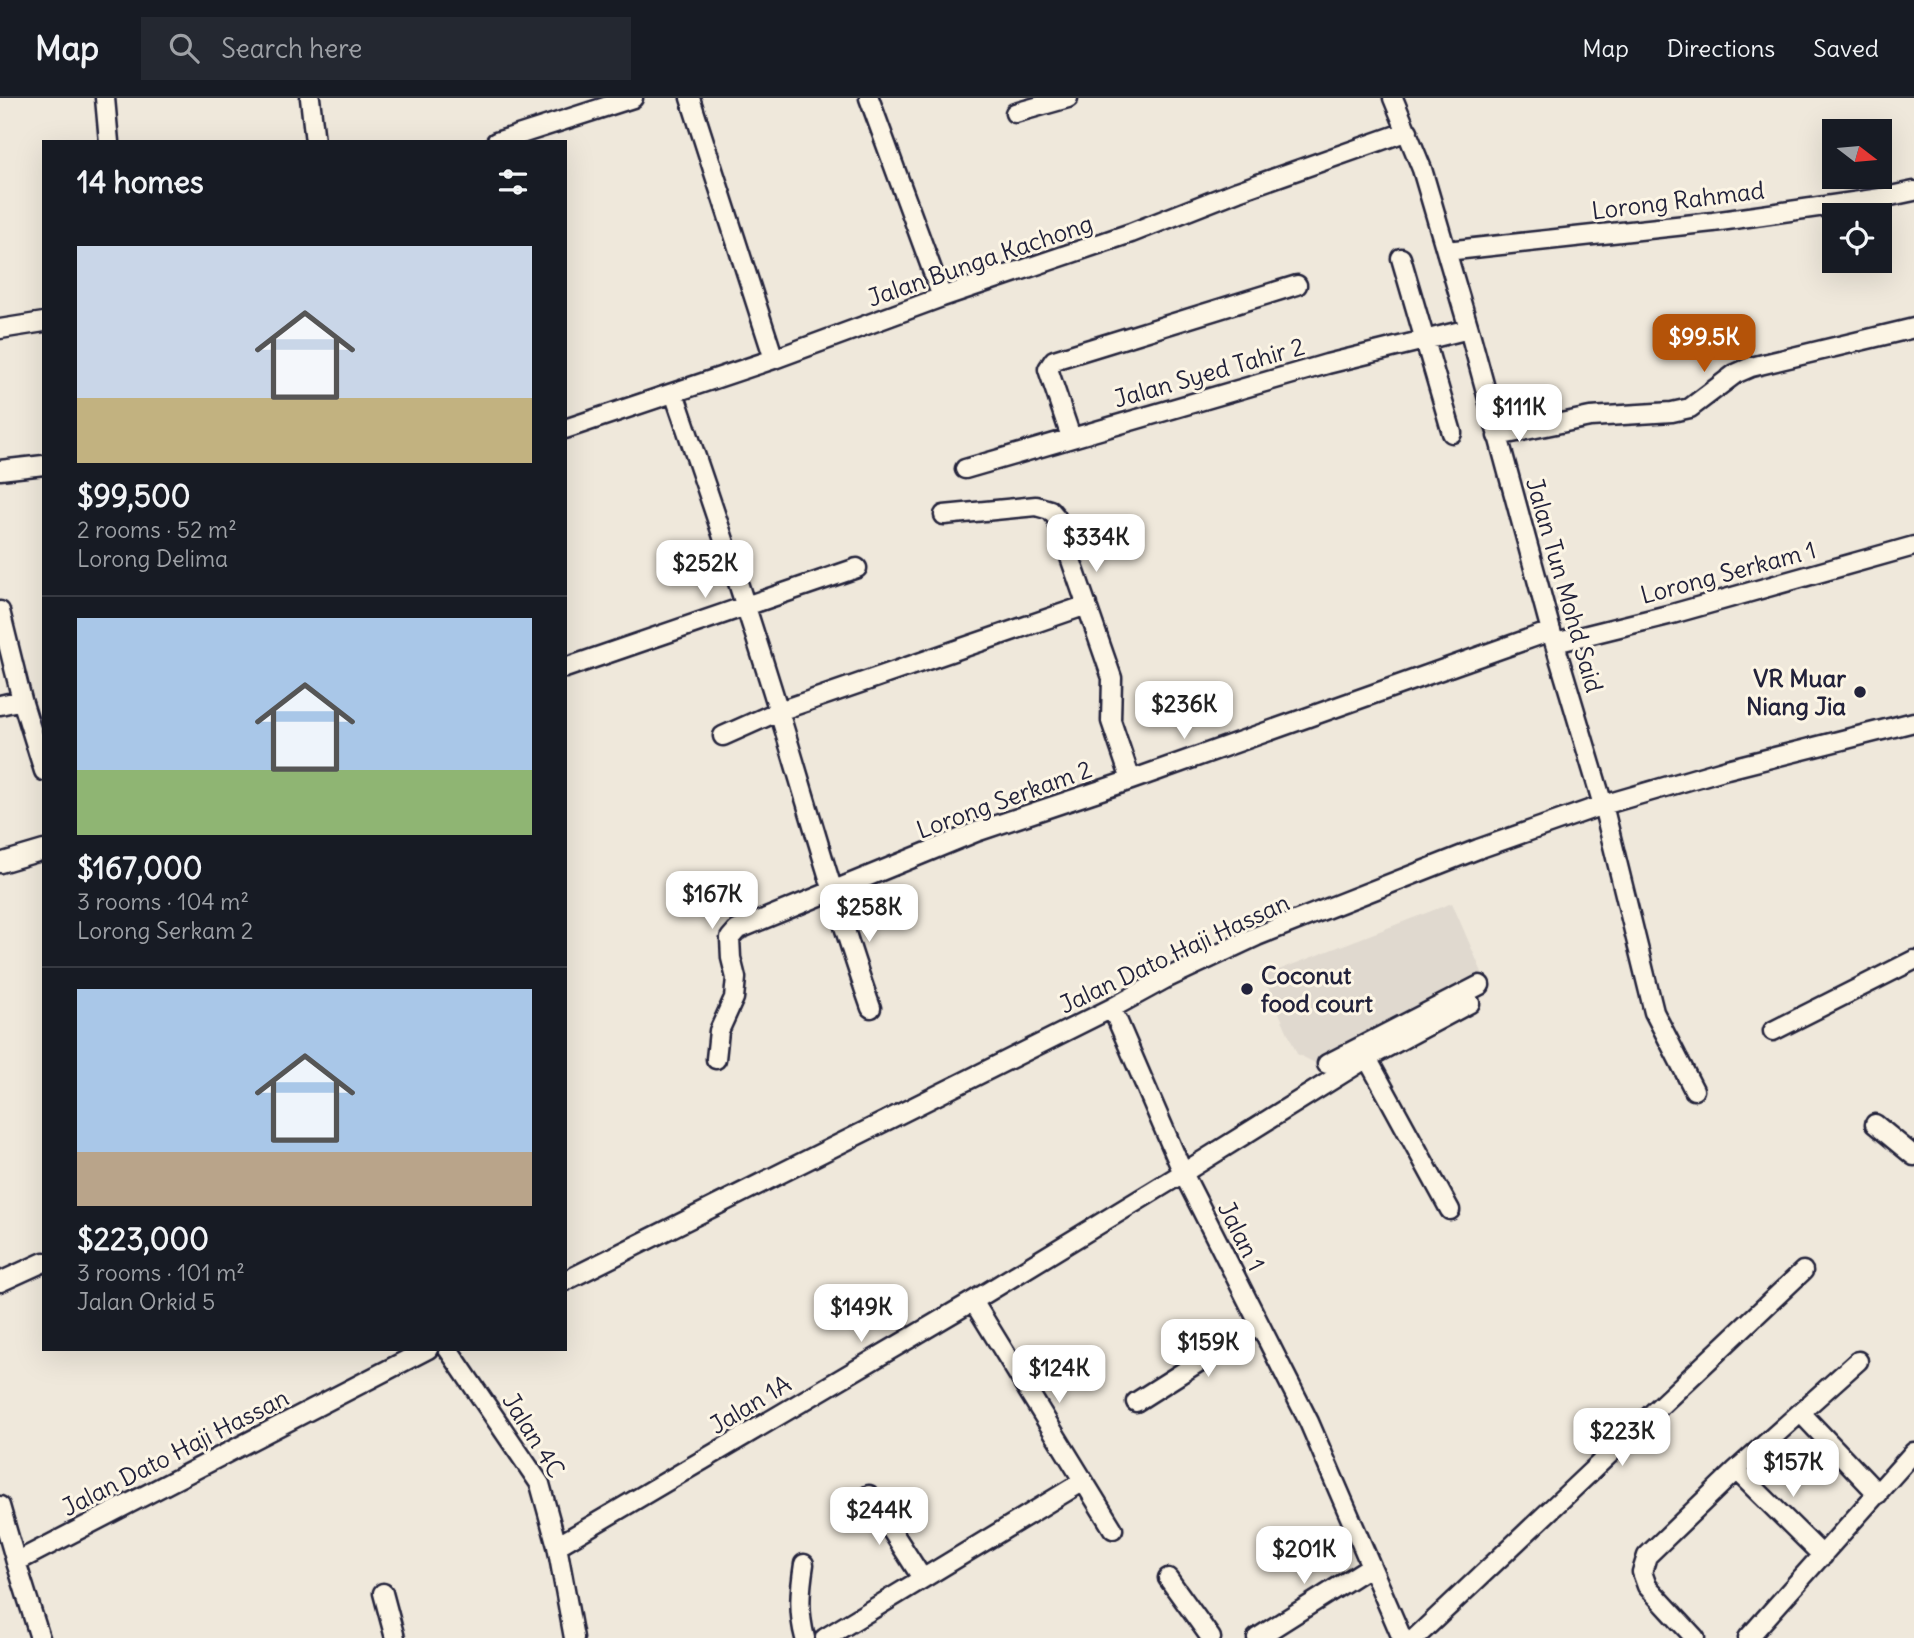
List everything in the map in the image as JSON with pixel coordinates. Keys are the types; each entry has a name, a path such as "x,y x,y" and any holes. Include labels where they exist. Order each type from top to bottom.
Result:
{"street":[{"path":"105,98 109,140"},
{"path":"310,98 315,140"},
{"path":"503,140 633,98"},
{"path":"690,98 774,359"},
{"path":"869,98 942,297"},
{"path":"1015,113 1068,98"},
{"name":"Jalan Tun Mohd Said","path":"1393,98 1408,131 1469,328 1553,637 1603,805 1654,1012 1694,1090"},
{"name":"Jalan Bunga Kachong","path":"567,428 774,359 942,297 1131,233 1238,191 1408,131"},
{"name":"Lorong Rahmad","path":"1446,251 1713,222 1914,191"},
{"path":"1401,258 1452,433"},
{"path":"1071,437 1048,369 1054,360 1297,285"},
{"path":"0,330 42,322"},
{"name":"Jalan Syed Tahir 2","path":"965,469 1424,338 1469,328"},
{"path":"1497,436 1590,417 1672,412 1690,408 1735,374 1751,367 1914,328"},
{"path":"674,393 715,510 779,711 832,891 871,1008"},
{"path":"0,470 42,465"},
{"path":"944,515 1035,506 1050,510 1056,517 1112,677 1111,721 1131,780"},
{"name":"Lorong Serkam 1","path":"1553,637 1672,614 1914,546"},
{"path":"567,667 857,568"},
{"path":"723,736 779,711 1087,605"},
{"path":"0,611 22,700 42,765"},
{"name":"Lorong Serkam 2","path":"716,1059 719,1031 734,998 736,978 730,938 737,930 975,832 1553,637"},
{"path":"0,705 22,700"},
{"name":"Jalan Dato Haji Hassan","path":"567,1280 1165,979 1257,936 1478,849 1603,805 1727,769 1914,722"},
{"path":"0,863 42,851"},
{"path":"1773,1031 1914,960"},
{"path":"1429,1018 1480,985"},
{"path":"1327,1064 1429,1018 1470,1003"},
{"name":"Jalan 1","path":"1112,1008 1183,1173 1309,1422 1402,1638"},
{"name":"Jalan 1A","path":"557,1546 973,1301 1429,1018"},
{"path":"1367,1058 1450,1210"},
{"path":"1875,1124 1914,1156"},
{"path":"0,1282 42,1263"},
{"path":"1415,1638 1803,1271"},
{"path":"973,1301 1113,1529"},
{"path":"1136,1402 1259,1324"},
{"name":"Jalan Dato Haji Hassan","path":"16,1562 424,1351"},
{"name":"Jalan 4C","path":"449,1351 540,1485 557,1546 573,1638"},
{"path":"1695,1638 1647,1586 1642,1572 1647,1556 1858,1361"},
{"path":"1801,1413 1878,1494"},
{"path":"1748,1638 1914,1452"},
{"path":"1737,1470 1823,1556"},
{"path":"825,1638 1083,1482"},
{"path":"869,1495 922,1578"},
{"path":"0,1506 3,1530 40,1638"},
{"path":"804,1564 800,1608 805,1638"},
{"path":"1257,1638 1371,1566"},
{"path":"1168,1578 1211,1638"},
{"path":"383,1593 396,1638"}],"shaded area":[{"path":"1452,903 1487,984 1325,1068 1297,1054 1263,976"}],"place":[{"name":"VR Muar Niang Jia","path":"1860,692"},
{"name":"Coconut food court","path":"1247,989"}]}
